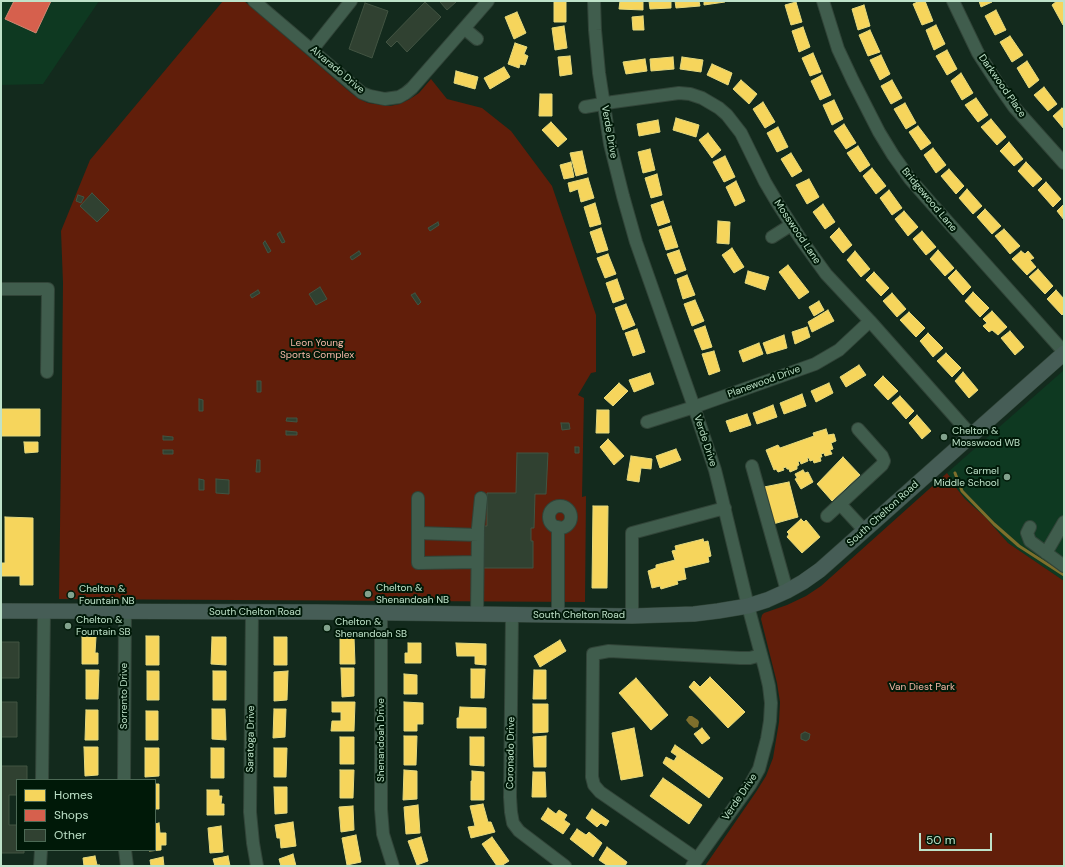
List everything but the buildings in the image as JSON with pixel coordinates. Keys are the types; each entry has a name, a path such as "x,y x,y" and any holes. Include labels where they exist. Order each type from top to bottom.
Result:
{"main road":[{"name":"South Chelton Road","path":"1,611 632,616 718,612 748,606 768,600 787,591 820,570 1064,352"}],"street":[{"name":"Alvarado Drive","path":"254,1 362,93 385,99 393,98 406,93 415,85 488,1"},
{"path":"312,50 352,1"},
{"name":"Verde Drive","path":"594,1 597,51 610,144 629,220 715,470 769,686 771,703 767,739 759,769 750,785 695,863"},
{"name":"Bridgewood Lane","path":"822,1 838,49 867,110 893,155 910,179 1064,352"},
{"name":"Darkwood Place","path":"953,1 978,53 1000,87 1014,107 1064,163"},
{"path":"465,29 477,39"},
{"name":"Mosswood Lane","path":"585,107 679,93 690,94 702,98 715,105 727,115 741,133 765,182 791,226 826,274 870,321 971,435"},
{"path":"772,238 791,226"},
{"path":"1,289 48,289 47,372"},
{"name":"Planewood Drive","path":"647,422 815,364 839,350 870,321"},
{"path":"827,516 882,465 884,461 882,456 858,429"},
{"path":"752,466 787,591"},
{"path":"418,498 418,562 477,562"},
{"path":"476,614 478,535 481,498"},
{"path":"840,504 864,530"},
{"path":"632,616 632,533 725,508"},
{"path":"1046,553 1064,522"},
{"path":"1030,527 1028,533 1030,541 1064,566"},
{"path":"558,528 558,616"},
{"path":"418,533 478,535"},
{"path":"42,779 44,611"},
{"name":"Sorrento Drive","path":"124,779 125,611"},
{"name":"Saratoga Drive","path":"252,612 250,812 257,866"},
{"name":"Shenandoah Drive","path":"381,613 381,809 383,834 393,866"},
{"name":"Coronado Drive","path":"512,615 511,812 518,831 565,866"},
{"path":"695,863 600,792 594,785 592,777 593,654 609,651 740,658 750,658 761,655"},
{"path":"40,866 41,851"},
{"path":"125,851 127,866"}],"shaded area":[{"path":"1,1 99,1 43,84 1,85"},
{"name":"Carmel Middle School","path":"1064,370 1064,581 1008,543 985,517 965,499 947,473"},
{"path":"689,716 692,716 698,720 698,727 694,728 689,724 686,720"}],"green space":[{"name":"Leon Young Sports Complex","path":"223,1 244,1 351,93 368,103 390,106 400,104 419,93 431,79 447,99 482,108 511,131 552,186 596,315 596,372 591,373 578,395 584,398 582,497 586,496 585,602 59,599 63,283 61,231 90,160"},
{"name":"Van Diest Park","path":"947,473 965,499 985,517 1008,543 1064,581 1063,866 705,866 756,792 766,776 773,758 779,722 780,702 777,683 761,619 762,615 806,596 821,586"}],"waterway":[{"path":"955,473 962,491 994,524 1019,546 1064,575"}],"place":[{"name":"Chelton & Mosswood WB","path":"944,437"},
{"name":"Carmel Middle School","path":"1007,477"},
{"name":"Chelton & Shenandoah NB","path":"368,594"},
{"name":"Chelton & Fountain NB","path":"71,595"},
{"name":"Chelton & Fountain SB","path":"68,626"},
{"name":"Chelton & Shenandoah SB","path":"327,628"}]}
